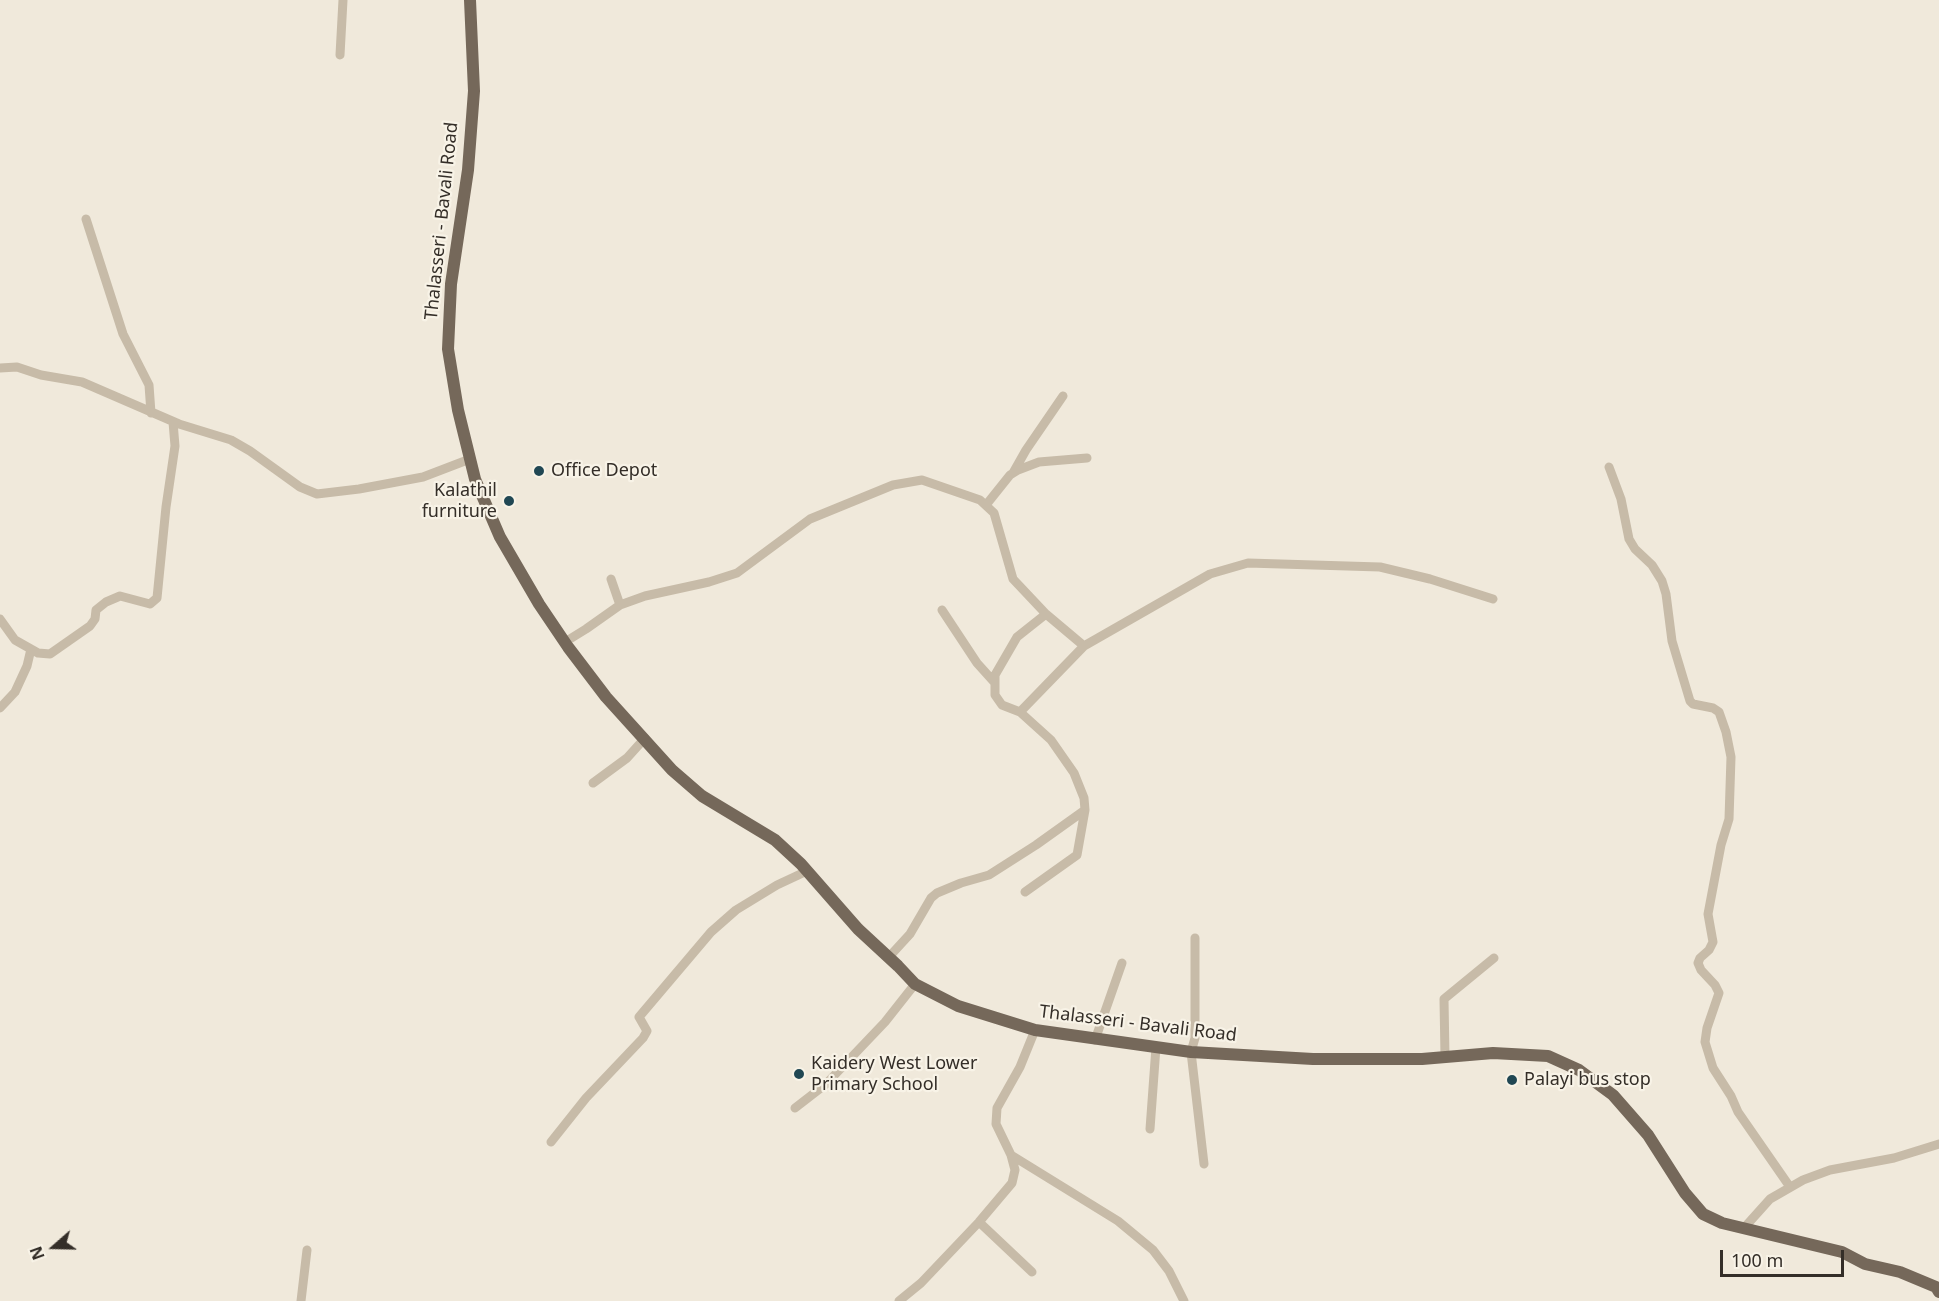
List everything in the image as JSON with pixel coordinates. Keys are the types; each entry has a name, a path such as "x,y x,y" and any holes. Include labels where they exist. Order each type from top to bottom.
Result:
{"main road":[{"name":"Thalasseri - Bavali Road","path":"470,0 474,91 468,170 451,284 448,349 458,410 475,479 500,537 539,604 565,642 606,697 672,770 702,796 775,840 807,871 858,929 915,984 958,1006 1035,1030 1191,1052 1313,1059 1445,1057 1493,1053 1548,1056 1579,1070 1613,1095 1641,1127 1685,1193 1703,1214 1722,1222 1842,1252 1866,1264 1900,1272 1936,1287 1939,1292"}],"street":[{"path":"340,55 343,0"},
{"path":"86,219 123,334 149,385 151,413"},
{"path":"0,368 17,367 41,375 82,381 173,422 231,440 300,487 317,494 423,477 470,459"},
{"path":"986,505 1013,473 1063,396"},
{"path":"0,620 15,640 38,653 50,654 90,626 95,619 96,610 106,602 120,596 150,604 157,598 175,446 173,422"},
{"path":"1013,473 1039,462 1087,459"},
{"path":"1609,467 1621,499 1629,539 1635,549 1652,565 1662,581 1666,594 1672,641 1690,701 1719,712 1726,732 1731,758 1729,819 1721,845 1708,914 1713,942 1698,963 1719,993 1707,1028 1705,1042 1713,1068 1731,1096 1738,1112 1791,1187"},
{"path":"565,642 620,605 645,596 709,582 737,573 810,519 893,485 922,480 981,500 994,513 1013,579 1046,614 1084,646"},
{"path":"1020,712 1084,646 1210,574 1248,563 1380,567 1430,579 1493,599"},
{"path":"611,579 620,605"},
{"path":"942,609 977,663 995,684"},
{"path":"1025,892 1077,855 1085,810 1082,788 1051,740 1020,712 1002,705 995,695 995,675 1017,637 1046,614"},
{"path":"0,708 15,692 27,666 31,649"},
{"path":"593,783 627,758 645,738"},
{"path":"888,958 910,934 937,893 989,874 1036,845 1085,810"},
{"path":"551,1142 585,1098 644,1038 647,1032 639,1017 711,932 736,910 777,885 807,871"},
{"path":"1195,938 1195,1038 1191,1052 1204,1164"},
{"path":"1445,1057 1444,999 1494,958"},
{"path":"1095,1040 1122,963"},
{"path":"795,1108 826,1084 885,1022 915,984"},
{"path":"899,1301 921,1283 979,1222 1012,1183 1015,1170 1011,1155 996,1124 997,1108 1020,1066 1035,1030"},
{"path":"1150,1129 1156,1047"},
{"path":"1744,1228 1770,1199 1830,1170 1894,1158 1939,1144"},
{"path":"1011,1155 1118,1221 1153,1250 1169,1271 1184,1301"},
{"path":"979,1222 1032,1272"},
{"path":"302,1301 307,1250"}],"place":[{"name":"Office Depot","path":"539,471"},
{"name":"Kalathil furniture","path":"509,501"},
{"name":"Kaidery West Lower Primary School","path":"799,1074"},
{"name":"Palayi bus stop","path":"1512,1080"}]}
